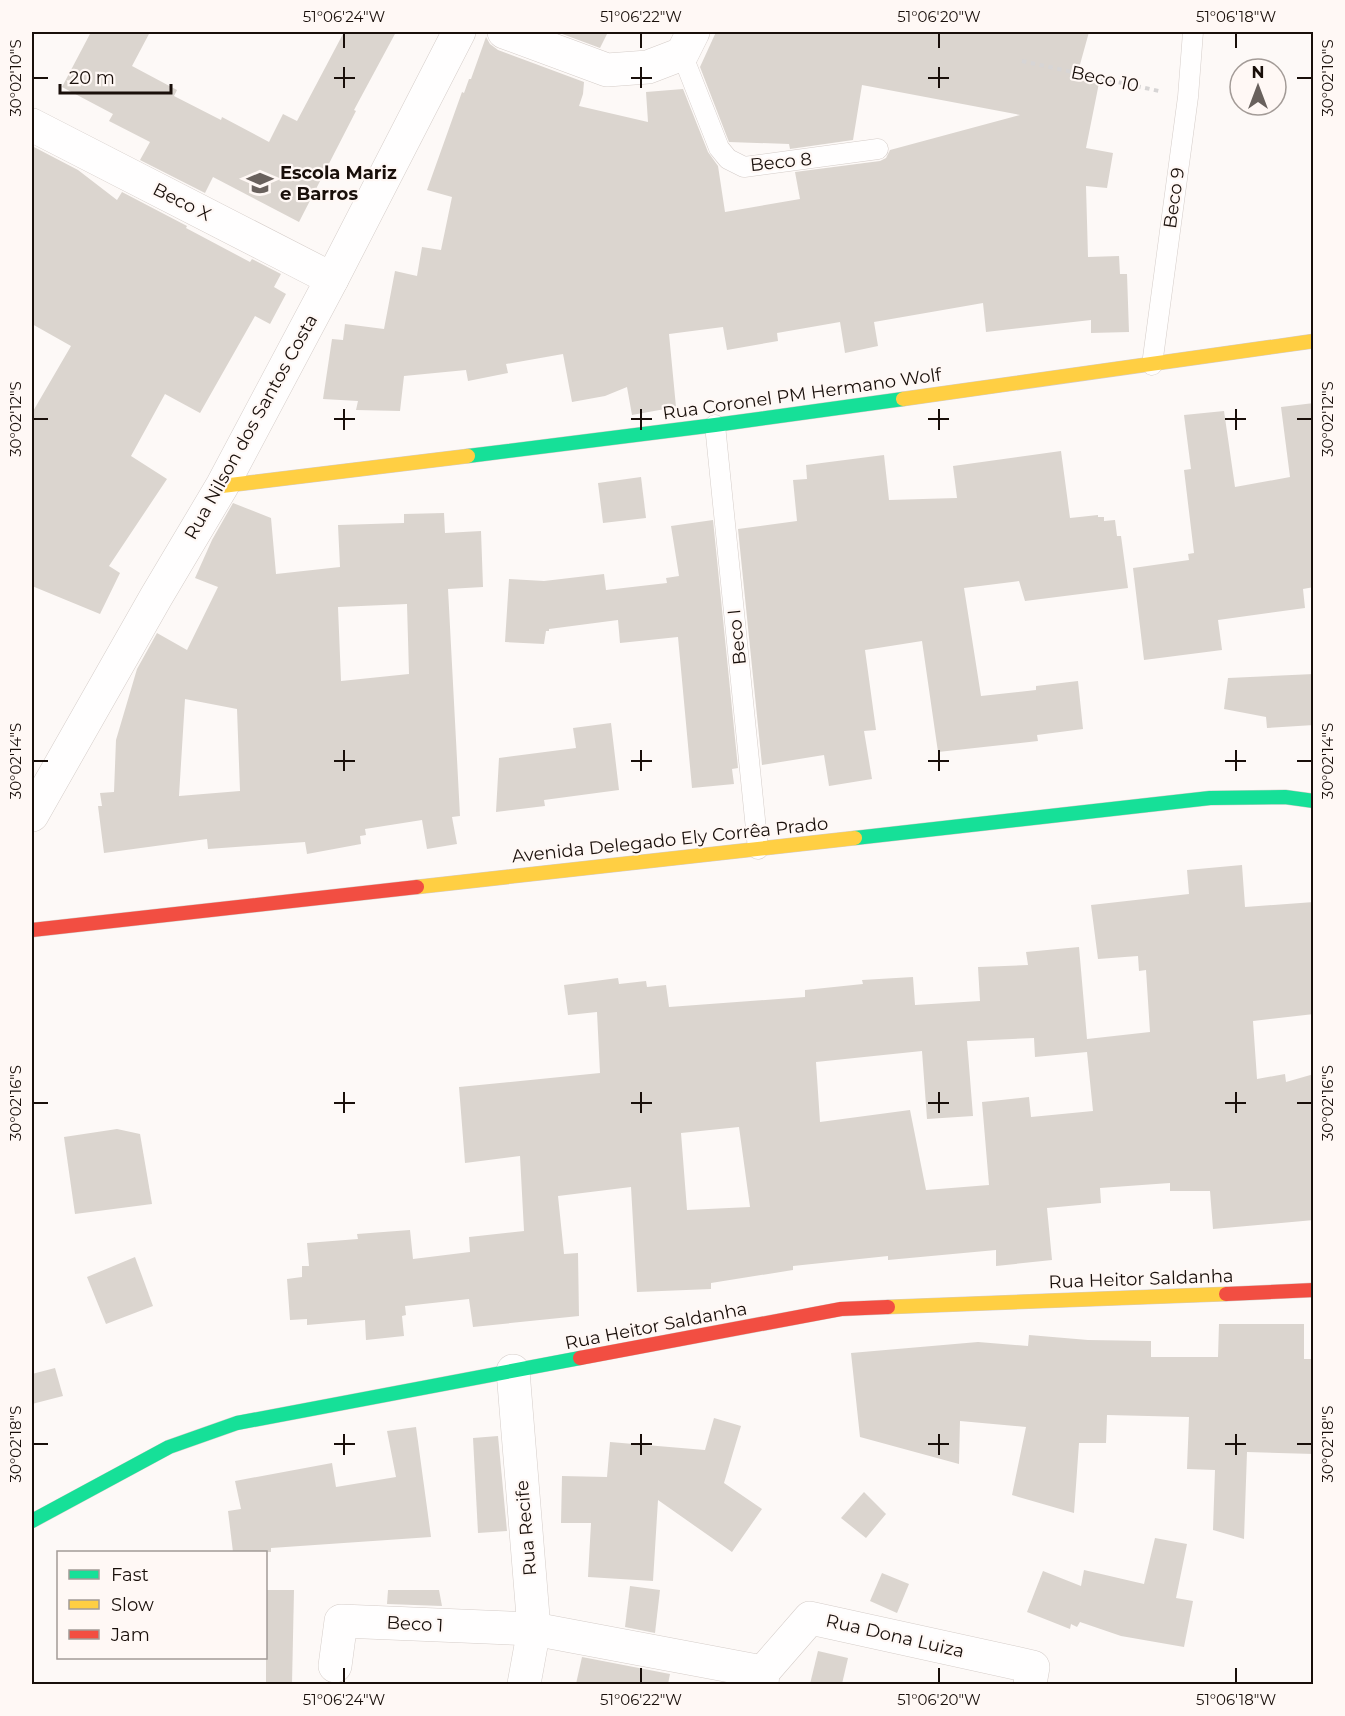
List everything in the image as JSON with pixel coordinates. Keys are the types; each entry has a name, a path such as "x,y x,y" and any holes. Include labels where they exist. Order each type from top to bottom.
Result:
{"street":[{"name":"Rua Nilson dos Santos Costa","path":"32,815 222,486 459,32"},
{"path":"504,32 607,70 648,67 688,43"},
{"name":"Beco X","path":"32,125 332,279"},
{"name":"Rua Coronel PM Hermano Wolf","path":"222,486 715,425 1314,341"},
{"name":"Avenida Delegado Ely Corrêa Prado","path":"32,930 1210,798 1285,797 1314,801"},
{"name":"Rua Heitor Saldanha","path":"32,1521 169,1447 237,1423 842,1309 1314,1290"},
{"name":"Rua Recife","path":"513,1371 534,1629 524,1684"},
{"name":"Rua Dona Luiza","path":"762,1678 810,1617 1032,1667 1030,1684"},
{"name":"Beco 1","path":"335,1666 341,1621 534,1629"},
{"path":"534,1629 762,1678"}],"lane":[{"name":"Beco 9","path":"1152,365 1188,97 1193,32"},
{"name":"Beco 8","path":"688,43 719,148 728,159 744,167 878,149"},
{"name":"Beco I","path":"715,425 758,849"}],"path":[{"name":"Beco 10","path":"1022,61 1188,97"}],"building":[{"path":"91,32 150,32 132,66 177,90 174,96 221,120 222,117 269,142 283,114 297,121 344,32 396,32 354,110 356,111 299,222 213,177 205,193 140,160 150,142 109,121 113,114 62,87"},
{"path":"557,32 608,32 600,48"},
{"path":"716,32 1089,32 1076,79 1099,83 1086,148 1113,153 1107,188 1086,186 1088,257 1119,256 1120,274 1127,274 1129,332 1091,333 1091,320 986,332 983,303 874,322 878,346 845,353 840,322 777,333 778,341 727,350 723,327 669,334 676,407 632,415 627,387 605,396 572,402 563,354 506,364 508,373 468,381 466,370 404,376 400,411 356,410 358,401 323,399 332,339 343,340 345,324 384,329 395,271 417,276 422,247 441,250 452,197 427,190 462,92 464,93 471,79 486,37 490,44 498,50 584,82 579,106 648,122 646,92 683,89 708,152 718,166 725,212 800,199 795,172 880,161 886,158 890,150 1020,115 862,85 853,140 790,149 789,144 729,142 700,67"},
{"path":"32,146 78,170 117,200 122,192 250,262 252,259 281,274 274,287 286,294 270,324 255,316 200,413 165,394 131,456 167,479 109,566 120,573 100,614 32,586 32,413 71,346 32,324"},
{"path":"1314,403 1314,587 1303,589 1305,608 1218,620 1222,650 1144,660 1133,568 1189,560 1188,554 1194,553 1184,470 1191,469 1184,415 1224,411 1235,487 1290,477 1281,407"},
{"path":"1061,451 1070,518 1098,515 1098,517 1104,517 1104,521 1115,520 1117,536 1121,536 1128,588 1025,601 1019,581 964,588 981,696 1036,690 1036,686 1078,681 1083,729 1037,735 1038,741 938,752 922,641 865,650 876,730 864,731 872,779 829,786 824,755 762,765 738,529 797,521 793,480 807,479 806,465 884,455 889,500 957,498 953,466"},
{"path":"641,477 646,518 603,523 598,483"},
{"path":"233,503 271,518 276,574 340,567 338,525 404,523 404,514 444,513 445,533 481,531 483,587 448,589 460,816 452,817 457,844 427,849 422,820 365,829 366,835 360,836 361,844 307,854 305,842 208,849 207,839 104,853 98,806 102,806 100,793 114,792 116,740 137,669 157,633 187,650 218,587 195,578 212,540","holes":["407,604 409,674 341,681 338,607","185,699 237,709 240,791 179,796"]},
{"path":"713,520 738,768 732,769 734,784 692,788 678,637 620,643 618,620 549,629 546,631 544,644 505,642 509,579 544,581 604,574 606,590 667,583 666,578 679,576 671,526"},
{"path":"1314,674 1314,725 1267,728 1266,717 1224,709 1228,678"},
{"path":"611,723 619,790 544,800 545,806 496,812 499,758 576,748 573,728"},
{"path":"1242,865 1245,907 1314,902 1314,1014 1253,1021 1257,1079 1285,1074 1286,1082 1314,1074 1314,1220 1213,1229 1210,1191 1170,1191 1170,1183 1100,1188 1101,1203 1047,1208 1052,1260 996,1266 996,1250 888,1260 888,1256 793,1266 793,1270 711,1283 711,1289 637,1292 631,1187 558,1196 564,1254 578,1253 579,1316 473,1327 469,1299 405,1306 406,1315 402,1316 404,1336 366,1340 365,1320 307,1325 307,1319 290,1320 287,1279 302,1277 302,1266 309,1266 307,1243 358,1239 357,1234 410,1230 413,1259 470,1252 469,1237 524,1231 520,1156 465,1163 459,1087 600,1073 597,1012 568,1015 564,985 618,978 619,984 646,981 647,987 666,985 669,1007 805,997 805,990 863,984 862,980 913,977 915,1005 980,1001 978,967 1028,965 1026,952 1079,947 1087,1039 1150,1032 1146,970 1139,971 1138,956 1098,959 1091,905 1189,894 1187,870","holes":["1034,1038 1035,1057 1087,1052 1093,1111 1031,1117 1029,1097 982,1102 989,1185 926,1190 910,1110 820,1122 816,1062 922,1051 927,1119 973,1116 967,1041","739,1127 750,1207 687,1210 681,1133"]},
{"path":"117,1129 140,1134 152,1204 75,1214 64,1137"},
{"path":"135,1257 153,1306 106,1324 87,1277"},
{"path":"1219,1324 1304,1324 1304,1359 1314,1359 1314,1454 1247,1452 1244,1539 1213,1530 1215,1470 1187,1469 1189,1417 1107,1415 1106,1443 1079,1443 1074,1513 1012,1495 1026,1427 960,1421 959,1464 860,1437 851,1353 978,1342 1028,1346 1029,1335 1088,1340 1151,1341 1151,1357 1218,1357"},
{"path":"55,1368 63,1396 32,1404 32,1374"},
{"path":"714,1418 741,1426 724,1483 762,1509 732,1552 658,1500 653,1581 588,1577 591,1523 561,1523 562,1476 607,1477 610,1442 705,1450"},
{"path":"416,1427 431,1537 271,1548 271,1552 233,1551 228,1511 241,1509 235,1481 332,1463 336,1487 396,1477 387,1431"},
{"path":"498,1436 507,1531 478,1533 473,1438"},
{"path":"864,1492 886,1514 866,1538 841,1518"},
{"path":"1155,1538 1187,1544 1176,1598 1193,1601 1184,1647 1121,1636 1080,1622 1077,1627 1071,1624 1070,1629 1027,1612 1043,1571 1081,1586 1084,1570 1144,1584"},
{"path":"882,1573 909,1584 897,1613 870,1601"},
{"path":"630,1586 660,1590 655,1633 625,1627"},
{"path":"267,1590 294,1590 292,1684 266,1684"},
{"path":"388,1590 439,1590 442,1606 387,1604"},
{"path":"818,1651 848,1658 842,1684 810,1684"},
{"path":"582,1657 670,1674 668,1684 576,1684"}],"traffic: fast":[{"path":"468,456 903,399"},
{"path":"855,838 1210,798 1285,797 1314,801"},
{"path":"32,1521 169,1447 237,1423 580,1358"}],"traffic: slow":[{"path":"903,399 1314,341"},
{"path":"222,486 468,456"},
{"path":"417,887 855,838"},
{"path":"888,1307 1226,1294"}],"traffic: jam":[{"path":"32,930 417,887"},
{"path":"1226,1294 1314,1290"},
{"path":"580,1358 841,1309 888,1307"}],"place":[{"name":"Escola Mariz e Barros","path":"260,183"}]}
